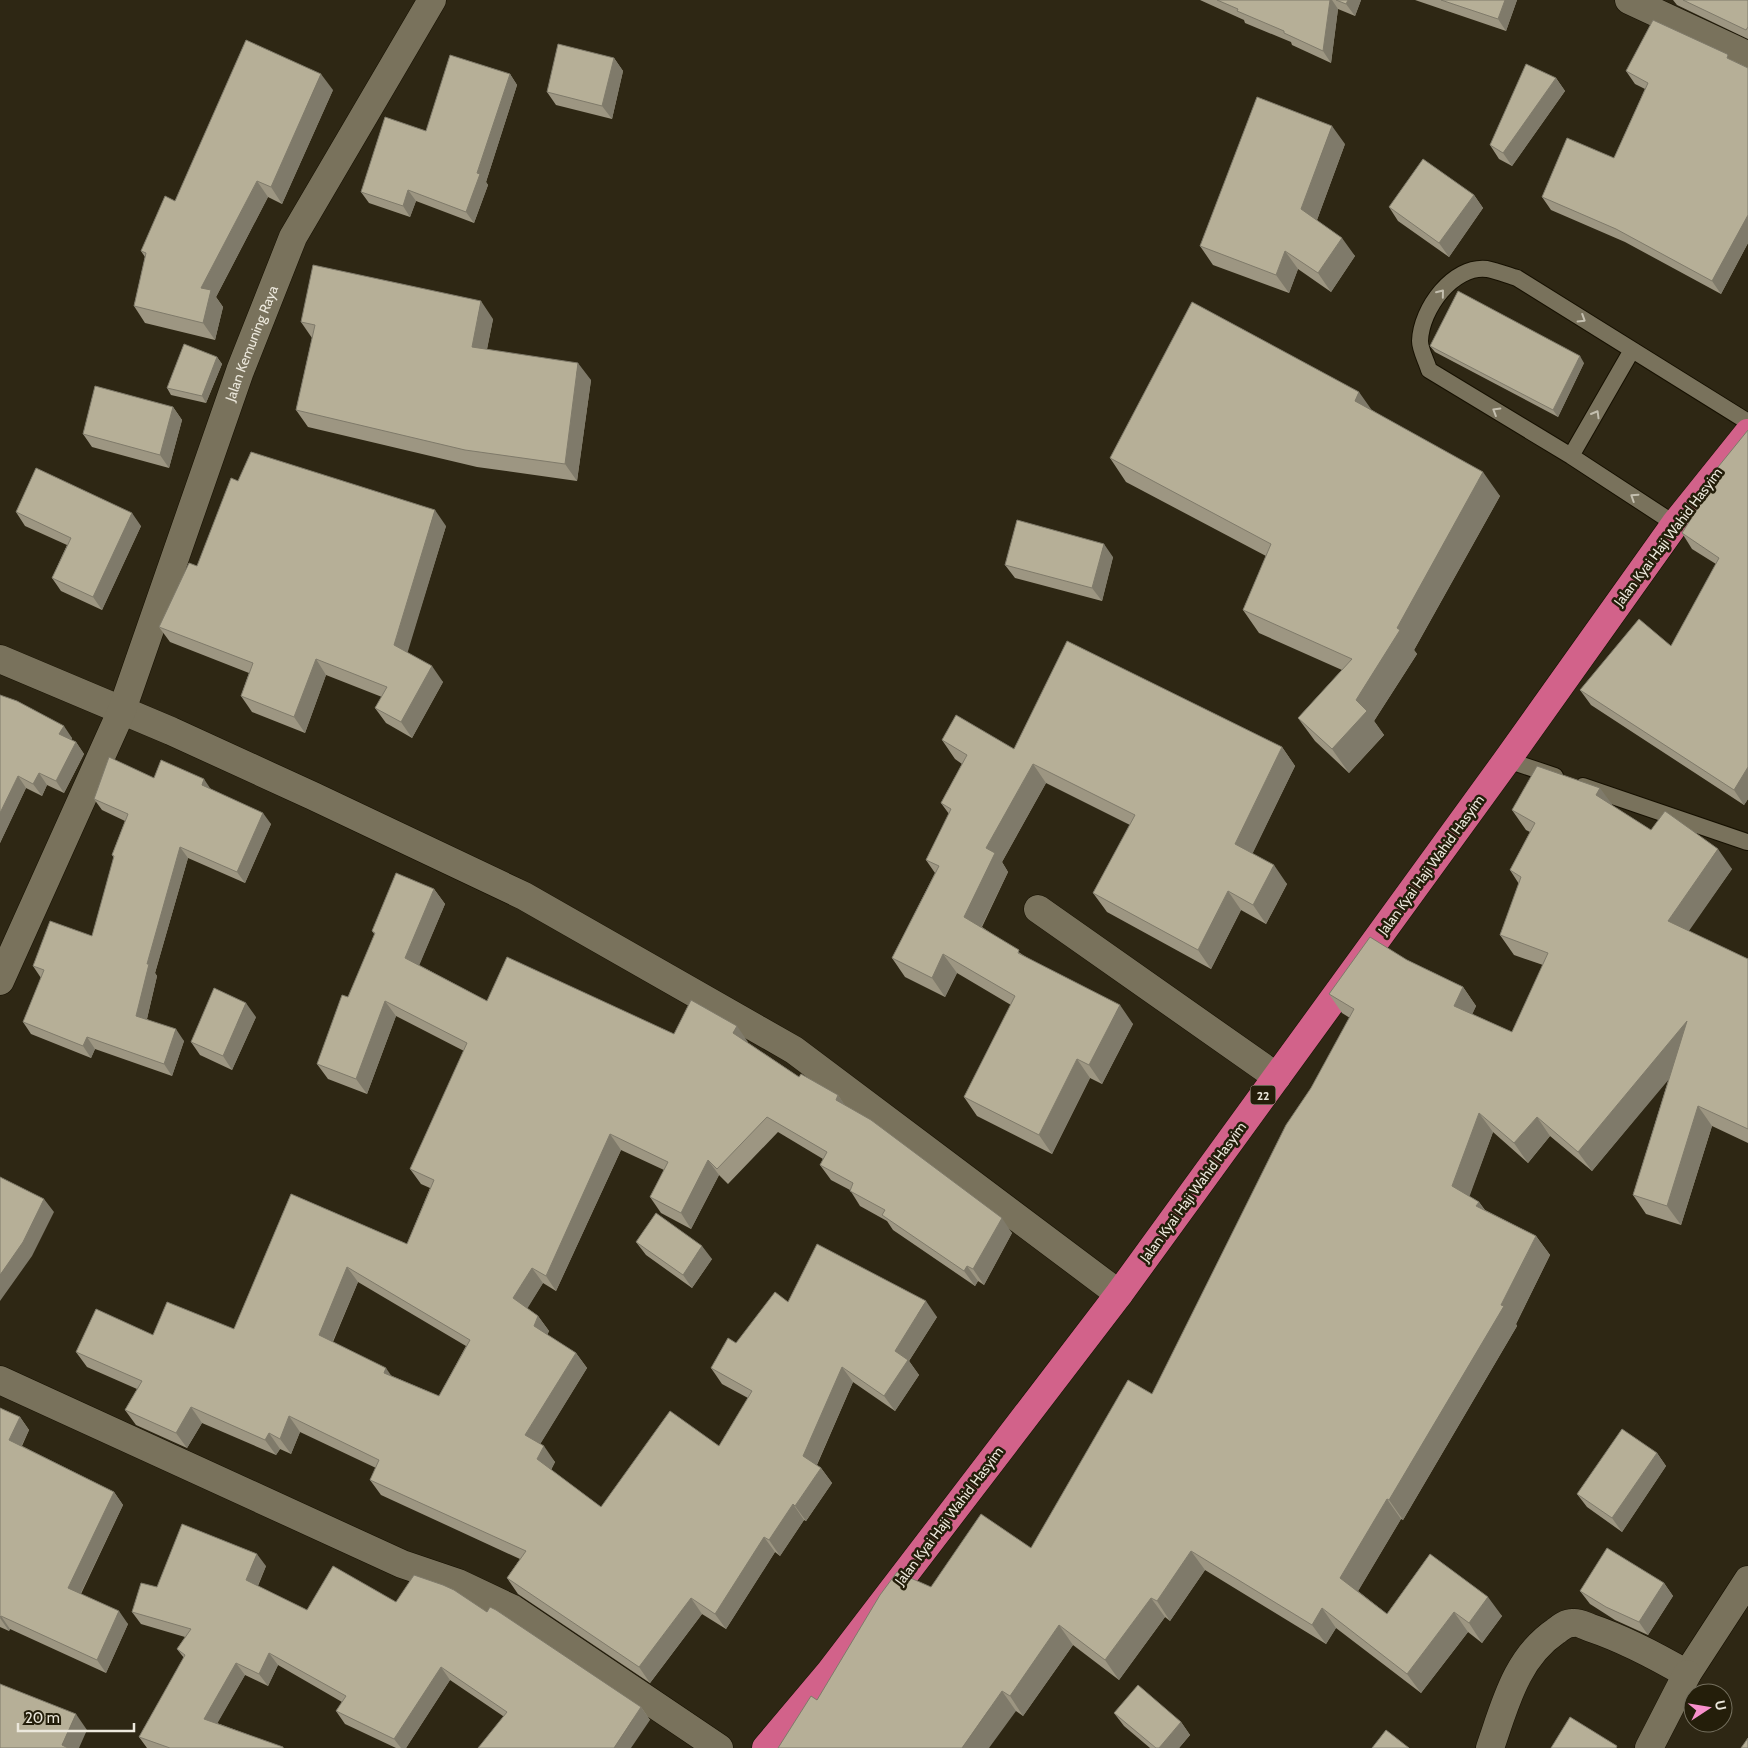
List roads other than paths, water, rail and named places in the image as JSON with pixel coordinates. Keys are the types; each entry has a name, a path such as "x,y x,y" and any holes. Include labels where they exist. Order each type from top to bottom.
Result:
{"highway":[{"name":"Jalan Kyai Haji Wahid Hasyim","path":"766,1748 830,1672 1119,1294 1508,760 1675,524 1748,433"}],"street":[{"name":"Jalan Kemuning Raya","path":"0,981 122,710 240,371 293,237 432,0"},
{"path":"1628,0 1743,52 1748,56"},
{"path":"0,659 122,710 305,792 524,896 794,1050 1119,1294"},
{"path":"1038,910 1277,1077"},
{"path":"0,1380 402,1564 458,1583 513,1608 719,1748"},
{"path":"1649,1748 1687,1674 1748,1580"},
{"path":"1490,1748 1521,1668 1533,1650 1565,1624 1572,1622 1601,1631 1659,1658 1687,1674"}],"lane":[{"path":"1675,524 1571,456 1429,370 1420,342 1428,310 1446,287 1462,274 1486,269 1517,278 1748,422"},
{"path":"1571,456 1632,350"},
{"path":"1508,760 1747,842"}]}
